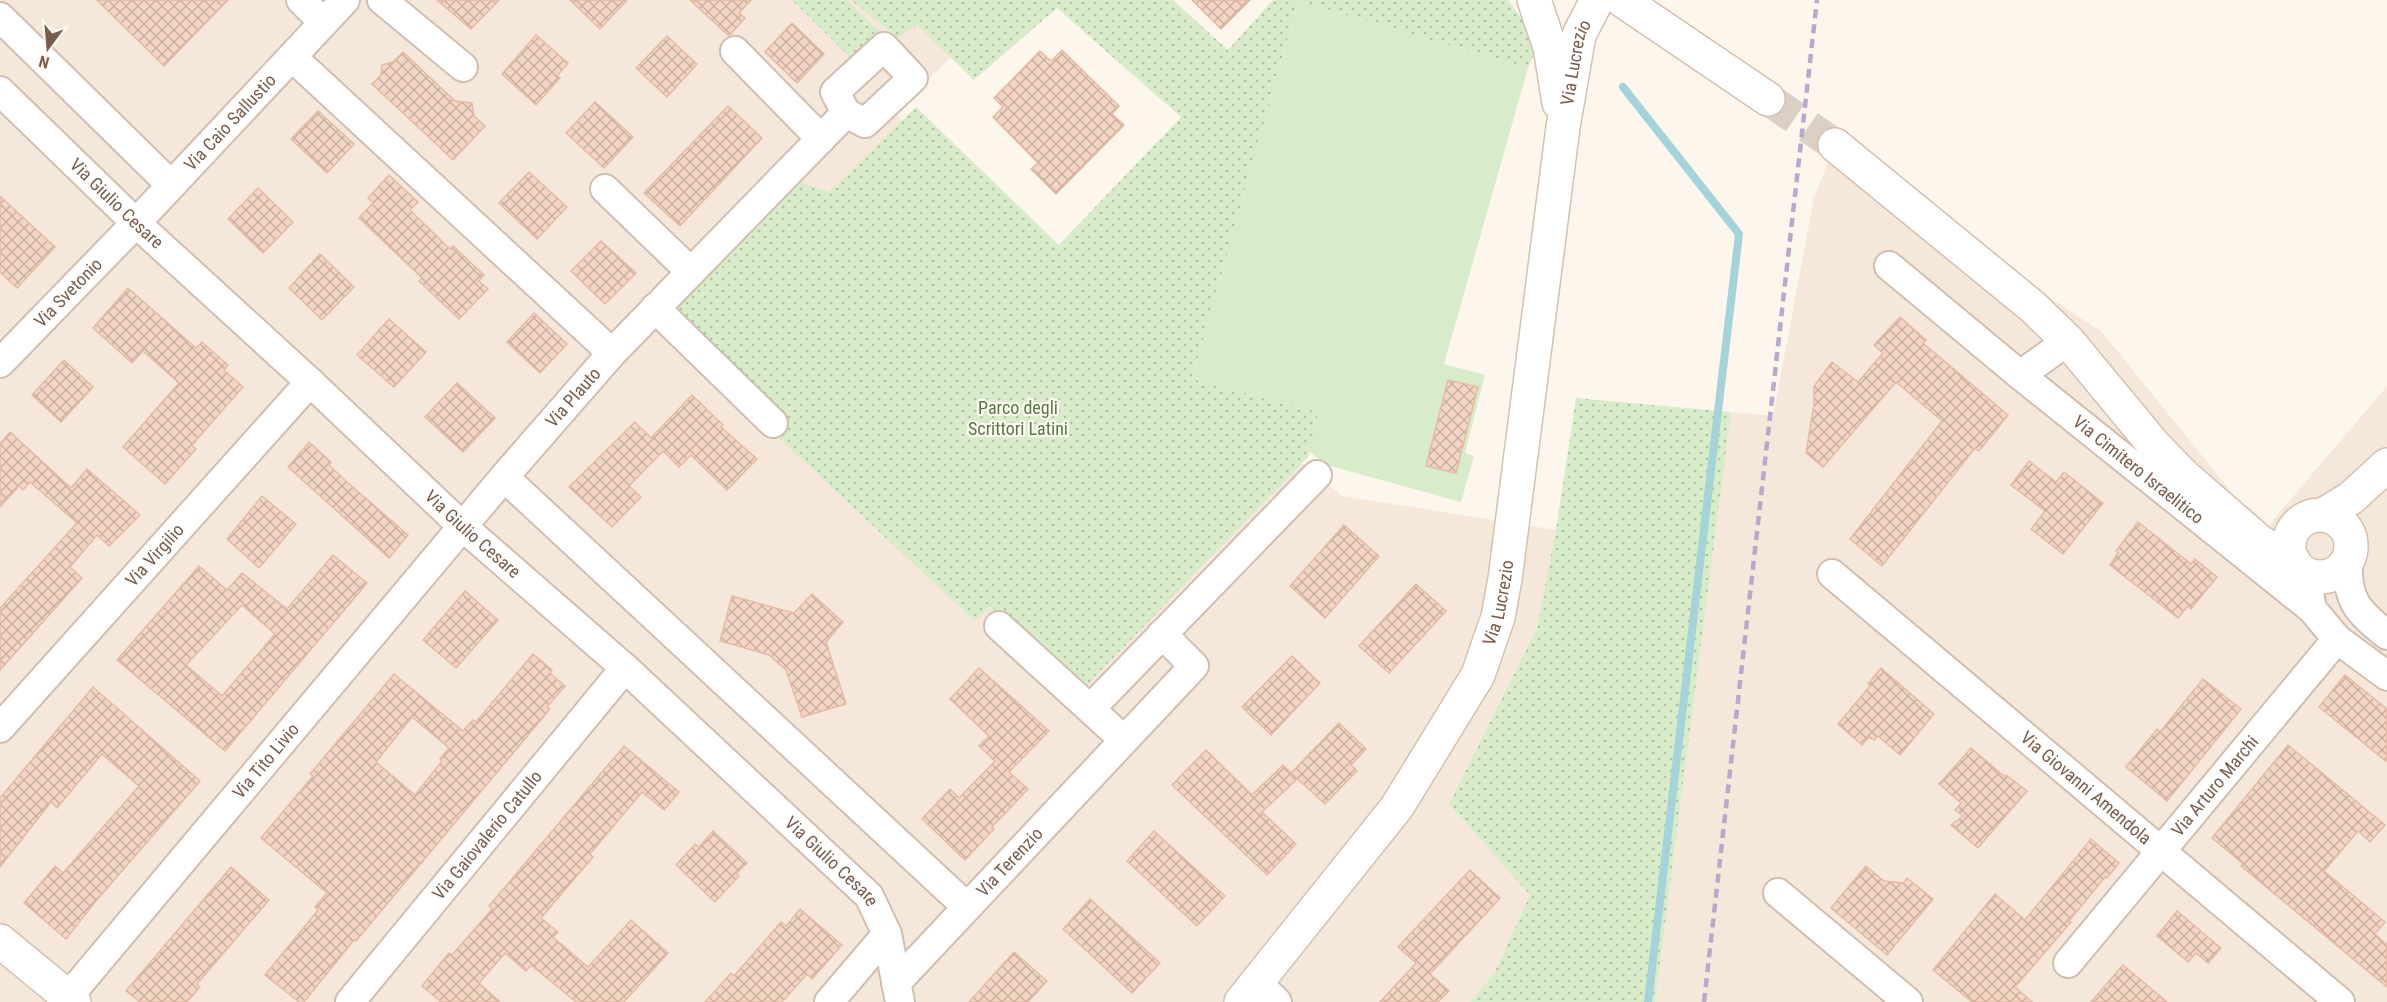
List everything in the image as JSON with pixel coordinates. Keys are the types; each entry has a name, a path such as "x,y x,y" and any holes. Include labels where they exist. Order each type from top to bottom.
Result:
{"street":[{"path":"301,0 323,22"},
{"name":"Via Caio Sallustio","path":"136,223 345,0"},
{"path":"382,0 463,67"},
{"name":"Via Lucrezio","path":"1524,0 1545,31"},
{"name":"Via Lucrezio","path":"1534,0 1545,31 1563,127"},
{"name":"Via Lucrezio","path":"1258,995 1397,807 1478,675 1498,616 1505,579 1563,127 1579,35 1597,0"},
{"path":"1622,0 1768,99"},
{"path":"0,17 171,185"},
{"path":"735,51 821,139"},
{"path":"292,57 612,353"},
{"name":"Via Giulio Cesare","path":"0,91 136,223 310,382 462,526 625,668 869,896 887,934 898,992"},
{"name":"Via Plauto","path":"462,526 612,353 846,112"},
{"name":"Via Cimitero Israelitico","path":"1834,145 2033,307 2068,340 2154,445 2217,507 2260,542 2302,568"},
{"path":"605,189 691,272"},
{"name":"Via Svetonio","path":"0,363 136,223"},
{"name":"Via Cimitero Israelitico","path":"1889,266 2020,375 2312,609 2337,639 2387,676"},
{"path":"655,308 773,423"},
{"path":"2020,375 2068,340"},
{"name":"Via Virgilio","path":"0,728 310,382"},
{"path":"2312,609 2302,568 2289,544 2309,521 2351,498 2387,465"},
{"path":"2302,568 2319,577 2336,573 2387,470"},
{"path":"1091,708 1317,475"},
{"path":"504,477 967,907"},
{"name":"Via Cimitero Israelitico","path":"2217,507 2276,526 2309,521"},
{"path":"2309,521 2339,521 2349,547 2347,583 2355,604 2369,621 2387,635"},
{"name":"Via Tito Livio","path":"59,997 462,526"},
{"name":"Via Giovanni Amendola","path":"1832,574 2340,1002"},
{"path":"999,626 1124,740"},
{"name":"Via Terenzio","path":"898,992 967,907 1194,666 1162,634"},
{"name":"Via Arturo Marchi","path":"2068,963 2337,639"},
{"name":"Via Gaiovalerio Catullo","path":"350,1002 625,668"},
{"path":"1778,893 1908,1002"},
{"path":"829,1002 887,934"},
{"path":"0,941 59,997"}],"shaded area":[{"path":"0,0 1006,0 895,114 1140,367 1254,424 1342,496 1556,530 1537,628 1449,804 1530,895 1495,972 1470,1002 0,1002"},
{"path":"1841,129 2038,290 2102,332 2233,494 2269,525 2387,386 2387,1002 1655,1002 1731,412 1773,416 1814,198"}],"green space":[{"path":"792,0 847,0 887,39 856,63"},
{"name":"Parco degli Scrittori Latini","path":"851,0 1173,0 1228,50 1273,0 1508,0 1539,42 1528,68 1298,1 1192,379 1318,412 1308,457 1084,688 990,606 975,621 778,437 790,424 669,309 799,182 829,192 916,107 1059,245 1181,117 1057,8 974,80 917,25 898,38"},
{"path":"1298,1 1528,68 1444,364 1485,375 1465,453 1474,456 1461,502 1327,465 1309,451 1317,412 1192,379"},
{"path":"1576,398 1731,412 1655,1002 1470,1002 1495,972 1530,895 1449,804 1537,628 1556,530"}],"building":[{"path":"97,0 228,0 164,66"},
{"path":"437,0 499,0 471,29"},
{"path":"570,0 627,0 600,29"},
{"path":"690,0 751,0 739,13 745,18 729,36"},
{"path":"1192,0 1250,0 1221,29"},
{"path":"792,23 824,54 797,83 765,52"},
{"path":"536,35 568,63 557,76 560,78 536,105 502,74"},
{"path":"667,36 697,64 667,97 636,68"},
{"path":"1062,50 1119,106 1112,114 1124,125 1056,194 1031,169 1038,163 993,117 1003,107 994,98 1040,51 1051,61"},
{"path":"403,52 455,101 472,103 474,116 485,126 453,160 372,84 381,75 382,65 393,62"},
{"path":"595,102 633,137 604,168 566,133"},
{"path":"728,106 762,138 680,226 644,193"},
{"path":"318,111 354,144 327,173 291,139"},
{"path":"529,172 567,207 537,239 499,203"},
{"path":"389,175 418,202 410,210 450,249 453,246 484,275 479,281 488,289 459,319 419,281 422,278 359,218 373,203 368,198"},
{"path":"258,188 293,222 263,253 228,219"},
{"path":"0,196 55,247 17,288 0,272"},
{"path":"601,241 636,273 605,304 571,271"},
{"path":"320,254 354,287 322,320 289,288"},
{"path":"128,288 196,348 202,342 228,365 224,370 243,387 192,445 196,449 165,484 123,447 179,383 143,351 132,363 93,328"},
{"path":"534,313 567,344 540,373 507,342"},
{"path":"1900,317 1926,340 1923,343 2008,415 1979,451 1975,448 1882,566 1850,539 1942,421 1896,382 1823,467 1806,453 1814,404 1814,386 1832,362 1858,382 1883,353 1874,345"},
{"path":"389,319 426,352 394,387 357,355"},
{"path":"64,360 93,387 61,422 32,395"},
{"path":"1448,380 1478,387 1456,473 1426,466"},
{"path":"457,383 495,418 463,452 425,417"},
{"path":"692,395 723,425 721,427 757,459 727,490 691,455 679,467 663,451 629,486 641,497 612,527 569,487 635,422 651,438"},
{"path":"10,432 71,488 87,469 140,515 109,546 97,535 70,567 82,578 0,670 0,608 77,523 30,482 23,490 19,486 0,507 0,444"},
{"path":"309,442 331,462 329,465 348,483 408,535 389,558 288,467"},
{"path":"2029,461 2056,482 2064,472 2103,503 2063,554 2031,529 2045,511 2011,485"},
{"path":"262,496 296,524 259,568 227,539"},
{"path":"2138,522 2191,564 2195,559 2217,577 2191,609 2188,606 2178,618 2110,565 2118,553 2116,551"},
{"path":"1344,525 1379,556 1325,618 1290,586"},
{"path":"333,555 367,583 225,751 117,660 199,566 227,590 242,573 287,609","holes":["242,605 275,634 222,696 186,665"]},
{"path":"1416,584 1446,611 1389,673 1359,646"},
{"path":"465,591 498,620 456,668 423,640"},
{"path":"812,594 843,622 826,642 846,704 802,717 786,670 769,655 720,641 732,596 794,613"},
{"path":"533,654 552,670 550,673 565,686 547,707 550,709 356,941 354,940 304,1002 299,1002 265,975 318,910 315,907 327,893 261,838 313,776 310,774 394,674 463,731 473,720 476,722","holes":["412,717 449,748 440,759 442,761 415,795 376,762"]},
{"path":"1292,656 1320,683 1271,735 1242,707"},
{"path":"979,668 1049,731 1009,772 1028,789 965,860 922,819 950,789 959,798 995,761 979,746 989,736 950,699"},
{"path":"1881,668 1934,714 1900,755 1878,736 1874,740 1869,737 1862,745 1838,724 1870,686 1868,684"},
{"path":"2345,675 2387,709 2387,762 2319,707"},
{"path":"2203,679 2241,709 2167,801 2126,767 2157,729 2160,732"},
{"path":"93,687 200,781 66,939 24,903 55,866 63,873 139,786 102,754 57,808 51,802 0,867 0,798"},
{"path":"1339,723 1366,749 1351,765 1357,771 1325,804 1291,773"},
{"path":"2288,745 2385,825 2370,842 2358,831 2324,871 2385,922 2375,934 2387,945 2387,987 2241,866 2243,864 2212,838"},
{"path":"624,746 679,792 664,810 642,792 590,854 593,857 541,918 558,932 553,937 588,967 631,920 668,953 624,1002 576,1002 531,965 526,971 505,953 479,983 500,1002 441,1002 422,986 449,953 452,955 492,909 489,906"},
{"path":"1971,748 2005,777 2006,775 2027,791 1978,848 1951,825 1963,816 1955,810 1961,803 1939,784"},
{"path":"1206,750 1252,795 1283,765 1297,779 1262,812 1296,844 1267,875 1172,785"},
{"path":"713,831 747,863 736,874 739,876 715,902 676,865 695,844 699,847"},
{"path":"1154,831 1225,896 1197,926 1127,861"},
{"path":"2091,839 2119,863 2015,987 2032,1002 1972,1002 1933,970 1995,894 2025,920"},
{"path":"1866,866 1884,881 1903,883 1907,878 1933,899 1887,955 1831,908"},
{"path":"231,867 269,900 197,984 200,987 187,1002 140,1002 126,991"},
{"path":"1470,870 1500,898 1430,974 1449,991 1438,1002 1380,1002 1416,963 1398,947"},
{"path":"1090,899 1160,963 1132,993 1063,929"},
{"path":"800,909 842,945 812,979 807,974 782,1002 705,1002 731,973 734,976 781,922 786,926"},
{"path":"2177,911 2221,948 2208,963 2196,953 2188,962 2157,936"},
{"path":"1014,952 1047,981 1028,1002 969,1002"},
{"path":"2123,965 2167,1002 2091,1002"}],"waterway":[{"path":"1623,87 1739,234 1648,1002"}],"tunnel":[{"path":"1768,99 1835,145"}],"railway":[{"path":"1704,1002 1817,0"}]}
